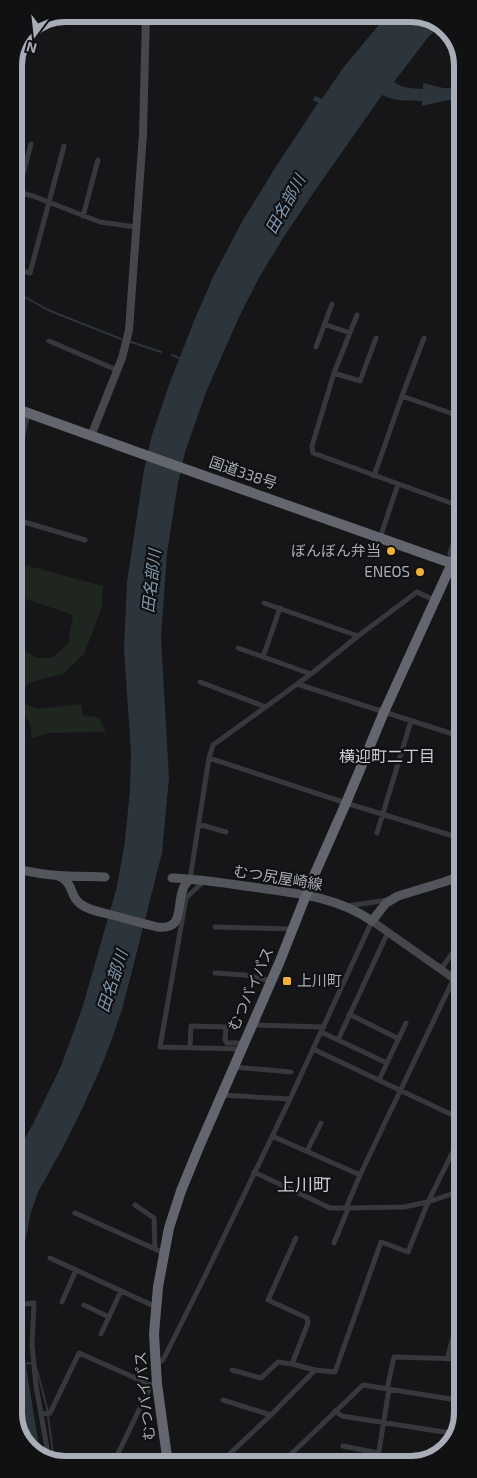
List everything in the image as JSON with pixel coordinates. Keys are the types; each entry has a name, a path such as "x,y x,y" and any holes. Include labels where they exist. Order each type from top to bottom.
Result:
{"highway":[{"name":"国道338号","path":"22,411 452,563"},
{"name":"むつバイパス","path":"166,1455 154,1384 154,1334 159,1251 181,1191 294,929 312,880 384,712 454,560"}],"main road":[{"path":"22,870 55,875 105,877"},
{"path":"55,875 64,878 72,889 76,900 81,905 97,911 165,928 176,921 183,888 190,879"},
{"name":"むつ尻屋崎線","path":"172,878 205,880 307,894 347,906 372,921"},
{"path":"372,921 390,900 454,878"}],"street":[{"path":"91,436 126,346 129,330 143,134 146,22"},
{"path":"22,177 31,144"},
{"path":"22,271 30,273 64,146"},
{"path":"83,216 98,160"},
{"path":"22,193 100,222 136,227"},
{"path":"316,347 332,304"},
{"path":"357,315 334,373 312,446 313,453 454,504"},
{"path":"324,324 350,332"},
{"path":"334,373 360,381 376,338"},
{"path":"374,476 424,338"},
{"path":"49,341 117,370"},
{"path":"402,396 454,414"},
{"path":"22,440 28,413"},
{"path":"380,538 398,484"},
{"path":"22,521 84,540"},
{"path":"452,563 450,553 454,541"},
{"path":"190,879 208,758 213,745 311,674 417,592 434,600"},
{"path":"264,603 358,636"},
{"path":"264,657 280,608"},
{"path":"238,648 311,674"},
{"path":"200,682 266,707"},
{"path":"297,684 454,734"},
{"path":"377,833 411,721"},
{"path":"208,758 454,836"},
{"path":"198,824 226,832"},
{"path":"205,880 186,898 160,1047 243,1046"},
{"path":"347,906 390,900"},
{"path":"155,1364 163,1360 204,1278 290,1099 372,921 454,978 360,1175 334,1243"},
{"path":"214,927 294,929"},
{"path":"338,1040 388,932"},
{"path":"441,969 454,951"},
{"path":"215,974 245,975 272,981"},
{"path":"349,1014 399,1040"},
{"path":"379,1080 406,1023"},
{"path":"252,1025 322,1029 338,1040 387,1063"},
{"path":"190,1048 191,1026 226,1027 225,1040 227,1043 243,1046"},
{"path":"313,1049 454,1116"},
{"path":"234,1067 291,1072"},
{"path":"222,1095 290,1099"},
{"path":"306,1151 320,1123"},
{"path":"272,1136 360,1175"},
{"path":"232,1370 261,1378 278,1362 335,1372 381,1242 408,1252 428,1202 454,1149"},
{"path":"254,1172 330,1208 404,1207 428,1202 454,1193"},
{"path":"135,1205 154,1218 159,1251"},
{"path":"75,1213 159,1251"},
{"path":"292,1364 308,1322 307,1318 268,1300 296,1238"},
{"path":"50,1258 156,1307"},
{"path":"62,1302 76,1270"},
{"path":"101,1334 121,1291"},
{"path":"22,1304 34,1303 32,1344 36,1386 48,1451"},
{"path":"84,1306 109,1317"},
{"path":"447,1359 454,1334"},
{"path":"41,1414 50,1413 79,1353 154,1384 118,1455"},
{"path":"378,1456 394,1357 454,1359"},
{"path":"228,1455 315,1370"},
{"path":"289,1456 363,1385 454,1400"},
{"path":"223,1400 271,1414"},
{"path":"335,1411 342,1416 449,1433"},
{"path":"343,1446 374,1456"}],"shaded area":[{"path":"22,564 103,586 102,607 84,654 63,674 28,683 22,693 22,656 24,650 37,658 52,658 68,644 73,615 22,598"},
{"path":"22,699 25,704 38,709 81,704 83,715 99,718 106,732 48,733 32,738 30,722 22,713"}],"water":[{"name":"田名部川","path":"381,23 422,24 436,30 429,36 394,82 411,88 423,89 423,83 454,89 454,100 447,100 422,106 422,101 397,100 382,95 314,192 260,276 239,317 206,392 185,452 167,553 161,637 169,778 162,853 123,1006 113,1036 82,1109 38,1192 31,1212 25,1242 22,1342 22,1143 61,1066 82,1009 117,887 125,841 130,790 131,751 124,649 127,582 144,470 152,435 169,385 214,275 243,220 318,103 313,100 315,96 322,99 343,68"}],"waterway":[{"path":"22,295 48,310 121,339"},
{"path":"131,342 161,352"},
{"path":"172,355 181,359"},
{"path":"22,1365 33,1364"},
{"path":"37,1370 47,1408 53,1454"},
{"path":"22,1372 33,1441"}],"place":[{"name":"ぼんぼん弁当","path":"391,551"},
{"name":"ENEOS","path":"420,572"},
{"name":"上川町","path":"287,981"}],"district":[{"name":"横迎町二丁目","path":"387,756"},
{"name":"上川町","path":"304,1185"}]}
